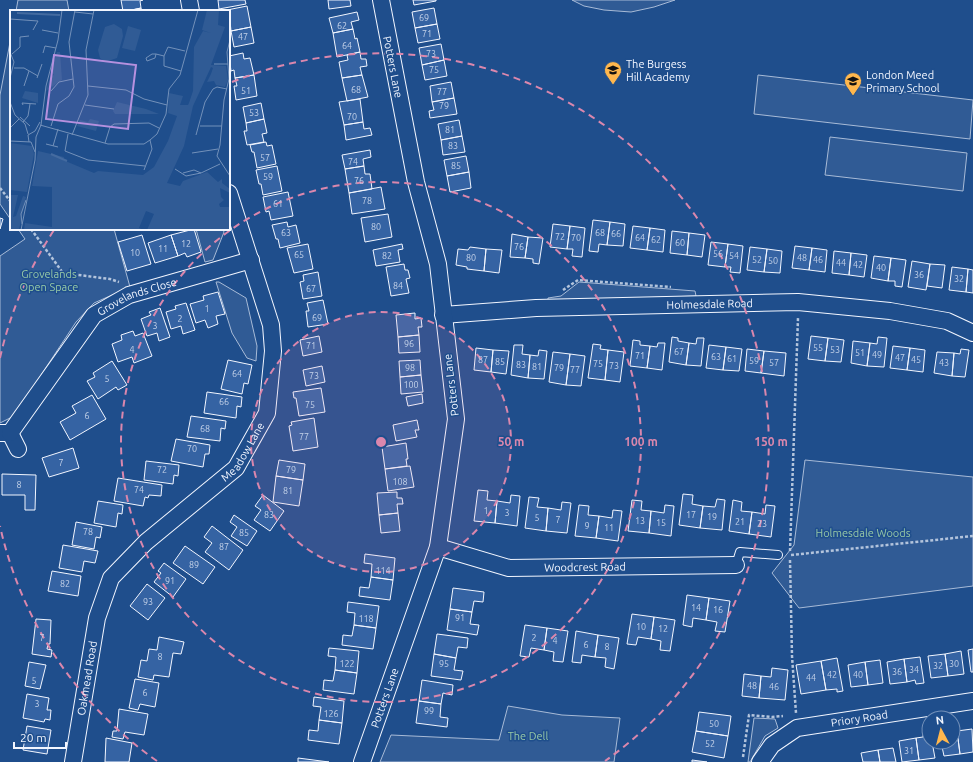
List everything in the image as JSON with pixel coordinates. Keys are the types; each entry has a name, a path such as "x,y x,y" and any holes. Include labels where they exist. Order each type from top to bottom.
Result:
{"street":[{"path":"189,0 191,10"},
{"name":"Potters Lane","path":"362,762 438,547 456,419 438,264 416,182 380,0"},
{"name":"Meadow Lane","path":"97,618 111,578 146,542 236,468 267,413 273,351 271,325 230,196"},
{"name":"Grovelands Close","path":"5,433 94,314 130,295 251,260"},
{"name":"Holmesdale Road","path":"443,315 536,308 798,302 890,311 947,321 973,334"},
{"path":"5,433 18,449"},
{"name":"Woodcrest Road","path":"438,547 509,568 736,565"},
{"name":"Oakmead Road","path":"73,762 97,618"},
{"name":"Priory Road","path":"760,762 772,745 796,721 973,701"}],"lane":[{"path":"736,565 740,552 778,555"}],"path":[{"path":"0,188 10,201"},
{"path":"32,230 63,273 110,279"},
{"path":"743,762 749,714 796,721 792,656 790,555 798,302"},
{"path":"778,555 973,536"}],"shaded area":[{"path":"18,0 67,0 69,10 16,10"},
{"path":"572,0 675,0 654,7 631,12 604,10 584,6"},
{"path":"10,42 10,219 0,204 0,95"},
{"path":"758,75 973,100 970,139 754,114"},
{"path":"830,137 967,153 963,191 825,175"},
{"name":"Grovelands Open Space","path":"19,230 114,230 130,287 94,303 76,322 14,416 0,423 0,256 25,239"},
{"path":"196,230 223,230 224,232 213,260 205,262"},
{"path":"216,282 219,282 246,298 257,346 256,361 247,358 232,333"},
{"path":"579,282 695,291 696,296 548,301 548,298 561,296"},
{"name":"Holmesdale Woods","path":"805,460 973,477 973,586 799,608 772,573 794,545"},
{"name":"The Dell","path":"508,706 562,715 620,718 614,762 380,762 391,735 499,740"},
{"path":"754,718 775,719 778,728 765,736 750,762 748,762"}],"building":[{"path":"121,0 143,0 140,1 141,8 123,10"},
{"path":"218,0 245,0 246,4 219,9"},
{"path":"328,0 350,0 351,6 329,9"},
{"path":"413,0 436,0 436,1 414,5"},
{"path":"247,6 251,27 231,31 230,10 227,10"},
{"path":"434,8 437,24 415,28 412,12"},
{"path":"357,12 359,20 351,22 353,29 333,33 329,18"},
{"path":"437,24 440,39 418,43 415,28"},
{"path":"251,27 254,43 234,47 231,31"},
{"path":"353,29 355,39 357,38 360,52 337,57 333,33"},
{"path":"441,44 444,60 422,65 419,48"},
{"path":"360,52 361,59 366,59 367,66 360,67 362,75 342,78 339,62 348,60 347,55"},
{"path":"243,53 244,59 250,58 254,75 235,78 234,70 231,71 230,56"},
{"path":"444,60 447,76 425,80 422,65"},
{"path":"254,75 257,96 236,100 234,86 237,86 235,78"},
{"path":"362,75 368,97 347,101 342,78"},
{"path":"451,82 454,98 432,102 430,86"},
{"path":"454,98 457,114 430,118 429,111 434,110 432,102"},
{"path":"360,99 363,122 344,125 339,102"},
{"path":"261,103 264,119 246,123 243,107"},
{"path":"264,119 267,133 262,134 264,142 247,145 244,131 247,131 246,123"},
{"path":"459,120 462,136 441,140 438,124"},
{"path":"363,122 364,129 370,128 372,135 346,140 344,125"},
{"path":"462,136 465,152 443,155 441,140"},
{"path":"266,142 267,146 272,145 276,164 257,168 254,152 252,152 250,145"},
{"path":"370,150 371,157 363,159 364,166 345,169 342,155"},
{"path":"466,156 469,172 447,176 444,160"},
{"path":"277,166 282,191 263,195 256,170"},
{"path":"364,166 365,174 370,174 372,189 349,193 345,169"},
{"path":"469,172 471,188 450,192 447,176"},
{"path":"381,187 385,209 352,214 349,193"},
{"path":"288,192 293,216 271,220 269,211 266,212 263,197"},
{"path":"388,214 392,237 365,242 361,218"},
{"path":"0,218 3,219 0,229"},
{"path":"593,220 610,222 607,245 599,244 598,252 589,251"},
{"path":"287,222 288,227 296,225 300,243 280,248 272,225"},
{"path":"610,222 625,224 623,246 607,245"},
{"path":"553,224 570,226 567,249 550,247"},
{"path":"570,226 585,228 582,257 572,256 573,249 567,249"},
{"path":"633,226 650,228 647,250 630,248"},
{"path":"650,228 665,230 663,252 647,250"},
{"path":"194,230 201,252 187,257 185,253 178,256 171,235"},
{"path":"672,231 689,233 687,255 670,253"},
{"path":"689,233 705,235 702,257 687,255"},
{"path":"512,234 528,237 525,258 510,257"},
{"path":"142,235 151,264 127,271 118,242"},
{"path":"171,235 178,256 155,263 148,243"},
{"path":"528,237 543,238 539,264 533,263 533,259 525,258"},
{"path":"711,242 728,244 725,267 708,265"},
{"path":"308,244 313,269 294,273 287,248"},
{"path":"402,244 403,249 398,250 400,262 376,266 373,250"},
{"path":"728,244 743,246 740,273 730,272 731,267 725,267"},
{"path":"795,246 812,248 809,270 792,268"},
{"path":"470,247 486,249 484,271 467,269 467,267 456,265 458,249 468,250"},
{"path":"750,247 767,249 764,272 747,270"},
{"path":"812,248 827,250 825,272 809,270"},
{"path":"486,249 502,250 499,273 484,271"},
{"path":"767,249 782,251 780,273 764,272"},
{"path":"834,251 851,253 849,275 832,273"},
{"path":"851,253 867,255 864,277 849,275"},
{"path":"874,256 891,258 888,281 871,278"},
{"path":"891,258 906,260 902,287 895,286 895,281 888,281"},
{"path":"912,261 930,264 926,290 908,287"},
{"path":"404,264 405,270 408,270 410,278 406,279 409,293 391,296 386,267"},
{"path":"930,264 945,265 942,288 927,286"},
{"path":"952,267 968,269 966,292 949,290"},
{"path":"968,269 973,270 973,293 966,292"},
{"path":"318,272 322,296 303,299 300,282 304,281 303,275"},
{"path":"218,292 225,314 216,316 218,324 208,328 205,320 196,323 190,304 204,300 203,296"},
{"path":"323,300 328,324 308,327 306,311 309,311 307,303"},
{"path":"186,303 195,330 183,334 181,326 171,329 166,312 176,309 175,306"},
{"path":"160,308 170,337 159,341 157,333 147,336 141,319 151,315 149,312"},
{"path":"415,313 415,319 421,318 422,327 418,327 419,335 398,337 396,315"},
{"path":"133,331 135,336 143,333 152,356 134,363 132,357 118,362 112,344 122,340 121,335"},
{"path":"419,335 420,352 399,353 398,337"},
{"path":"319,336 322,352 303,356 300,340"},
{"path":"811,336 828,338 825,361 808,359"},
{"path":"672,337 678,338 678,341 689,343 686,365 669,362"},
{"path":"878,337 887,338 884,367 867,366 870,343 877,344"},
{"path":"697,338 704,338 701,366 686,365 689,343 696,344"},
{"path":"828,338 844,340 841,362 825,361"},
{"path":"633,340 640,341 640,345 650,346 647,368 630,366"},
{"path":"853,341 870,343 867,366 851,363"},
{"path":"658,343 665,343 662,370 647,368 650,346 657,347"},
{"path":"593,344 601,345 600,349 608,350 605,380 588,378"},
{"path":"514,345 523,345 522,354 530,355 528,378 511,375"},
{"path":"709,345 726,347 723,370 706,368"},
{"path":"893,346 910,348 907,370 890,368"},
{"path":"726,347 742,349 739,371 723,370"},
{"path":"476,348 493,350 491,372 474,370"},
{"path":"910,348 925,350 923,372 907,370"},
{"path":"747,349 764,351 761,373 745,371"},
{"path":"961,349 969,350 965,377 952,376 954,353 960,354"},
{"path":"493,350 509,351 506,374 491,372"},
{"path":"539,350 547,351 544,379 528,378 530,355 538,356"},
{"path":"608,350 624,352 620,382 605,380"},
{"path":"764,351 786,353 784,376 761,373"},
{"path":"553,352 570,354 566,385 549,382"},
{"path":"937,352 954,353 952,376 934,373"},
{"path":"570,354 585,356 581,386 566,385"},
{"path":"228,360 252,365 248,384 244,383 242,394 221,389"},
{"path":"420,360 421,375 400,377 399,361"},
{"path":"112,361 127,385 118,390 116,387 98,399 87,381 95,377 93,373"},
{"path":"322,366 325,382 306,386 303,370"},
{"path":"421,375 423,392 401,394 400,377"},
{"path":"321,388 325,412 299,416 296,398 294,398 293,392"},
{"path":"207,392 242,397 241,407 237,406 236,418 204,413"},
{"path":"422,394 423,403 408,406 406,397"},
{"path":"92,395 106,419 70,440 60,422 76,413 72,406"},
{"path":"191,416 226,421 225,429 221,428 220,441 187,437"},
{"path":"314,418 318,447 293,451 289,426 292,425 291,422"},
{"path":"417,420 419,430 415,430 417,437 396,441 393,425"},
{"path":"176,439 210,445 209,454 205,454 203,467 171,461"},
{"path":"406,443 408,459 406,459 407,466 385,469 382,447"},
{"path":"73,448 79,468 49,477 42,458"},
{"path":"279,460 305,464 303,480 276,476"},
{"path":"146,461 179,465 178,476 174,475 173,484 144,480"},
{"path":"410,466 414,487 388,491 385,469"},
{"path":"2,474 36,475 35,510 25,510 25,495 2,495"},
{"path":"276,476 303,480 299,506 273,502"},
{"path":"118,478 162,485 161,496 149,495 148,498 145,497 143,506 114,501"},
{"path":"478,490 488,491 487,500 497,501 495,523 474,521"},
{"path":"397,492 397,498 402,498 403,504 397,504 398,513 379,515 377,493"},
{"path":"683,494 693,495 692,504 703,506 700,528 679,525"},
{"path":"263,495 284,511 270,531 254,520 261,510 255,506"},
{"path":"511,495 520,496 517,526 495,523 497,501 510,503"},
{"path":"529,497 539,498 537,507 548,508 546,531 525,528"},
{"path":"717,499 725,500 722,530 700,528 703,506 715,507"},
{"path":"632,500 642,501 641,510 651,511 649,533 628,531"},
{"path":"733,500 742,502 741,511 752,512 749,534 729,531"},
{"path":"98,501 123,505 122,514 118,513 116,527 94,523"},
{"path":"562,502 571,503 567,533 546,531 548,508 561,510"},
{"path":"579,505 589,506 588,515 599,516 596,538 575,536"},
{"path":"665,505 674,506 671,536 649,533 651,511 664,513"},
{"path":"766,505 775,506 771,537 749,534 752,512 765,514"},
{"path":"613,510 622,511 618,541 596,538 599,516 612,518"},
{"path":"398,513 400,531 381,533 379,515"},
{"path":"234,515 257,531 247,546 231,536 237,527 230,522"},
{"path":"76,522 102,527 100,538 96,537 94,549 72,545"},
{"path":"212,526 243,550 229,570 205,552 212,543 204,537"},
{"path":"63,545 98,551 95,563 84,561 82,572 59,568"},
{"path":"185,546 215,567 203,584 173,563"},
{"path":"365,554 395,558 393,580 371,577 372,564 364,563"},
{"path":"164,563 186,579 173,597 154,582 161,573 158,571"},
{"path":"52,571 81,576 78,596 48,591"},
{"path":"371,577 393,580 390,600 359,596 360,587 369,588"},
{"path":"147,584 165,598 148,620 130,606"},
{"path":"453,588 484,592 483,602 474,601 472,612 450,609"},
{"path":"687,595 709,598 706,620 693,618 692,627 683,625"},
{"path":"709,598 730,601 725,632 715,631 717,622 706,620"},
{"path":"348,602 379,606 376,628 354,625 355,613 347,612"},
{"path":"450,609 472,612 470,624 479,625 477,635 447,630"},
{"path":"632,614 654,617 651,639 638,637 636,645 627,644"},
{"path":"654,617 675,620 670,651 660,650 661,641 651,639"},
{"path":"36,619 51,620 50,644 48,644 47,649 52,650 51,657 32,654"},
{"path":"354,625 376,628 373,649 342,645 343,635 352,636"},
{"path":"525,625 547,628 544,650 531,648 529,657 520,656"},
{"path":"547,628 568,631 563,662 553,661 554,652 544,650"},
{"path":"576,631 598,635 595,657 582,655 581,663 572,662"},
{"path":"437,634 468,638 467,648 458,647 456,658 434,654"},
{"path":"598,635 619,638 614,669 605,667 606,658 595,657"},
{"path":"159,637 184,642 181,654 173,653 169,677 154,675 153,680 138,677 141,660 147,661 149,649 157,650"},
{"path":"329,648 359,651 357,673 335,670 336,657 328,656"},
{"path":"973,649 973,672 971,672 968,650"},
{"path":"961,651 964,674 948,676 945,654"},
{"path":"434,654 456,658 454,670 463,671 461,680 431,676"},
{"path":"945,654 948,676 931,678 928,656"},
{"path":"920,657 924,683 916,684 915,680 907,682 904,659"},
{"path":"837,658 843,691 837,692 837,689 826,690 821,661"},
{"path":"904,659 907,682 890,684 887,662"},
{"path":"880,660 883,683 868,685 865,662"},
{"path":"821,661 826,690 801,694 796,665"},
{"path":"29,662 46,665 40,689 25,686"},
{"path":"865,662 868,685 851,687 848,665"},
{"path":"772,668 788,670 785,700 759,698 761,676 771,677"},
{"path":"335,670 357,673 354,694 323,690 324,680 333,681"},
{"path":"744,674 761,676 759,698 742,696"},
{"path":"135,679 159,683 155,707 140,704 138,710 129,708"},
{"path":"422,680 453,685 452,695 443,693 441,704 419,701"},
{"path":"27,694 49,698 47,710 51,710 50,720 45,719 44,722 23,718"},
{"path":"314,697 344,701 342,723 319,720 321,707 313,706"},
{"path":"419,701 441,704 440,717 448,718 447,727 416,723"},
{"path":"119,709 148,714 144,735 125,732 123,739 112,737 113,731 117,731"},
{"path":"699,712 731,716 728,736 696,731"},
{"path":"319,720 342,723 339,744 308,740 309,730 318,731"},
{"path":"27,726 51,730 47,754 23,750"},
{"path":"972,729 973,752 960,754 961,730"},
{"path":"696,731 728,736 724,758 692,752"},
{"path":"921,737 921,750 934,750 935,758 919,760 916,738"},
{"path":"106,738 132,743 129,762 105,762"},
{"path":"916,738 919,760 902,762 899,741"},
{"path":"893,748 896,762 880,762 878,750"},
{"path":"878,750 880,762 863,762 861,753"},
{"path":"943,750 959,750 960,754 944,756"},
{"path":"298,758 329,762 298,762"},
{"path":"692,760 707,762 692,762"}],"place":[{"name":"The Burgess Hill Academy","path":"613,85"},
{"name":"London Meed Primary School","path":"853,96"}]}
